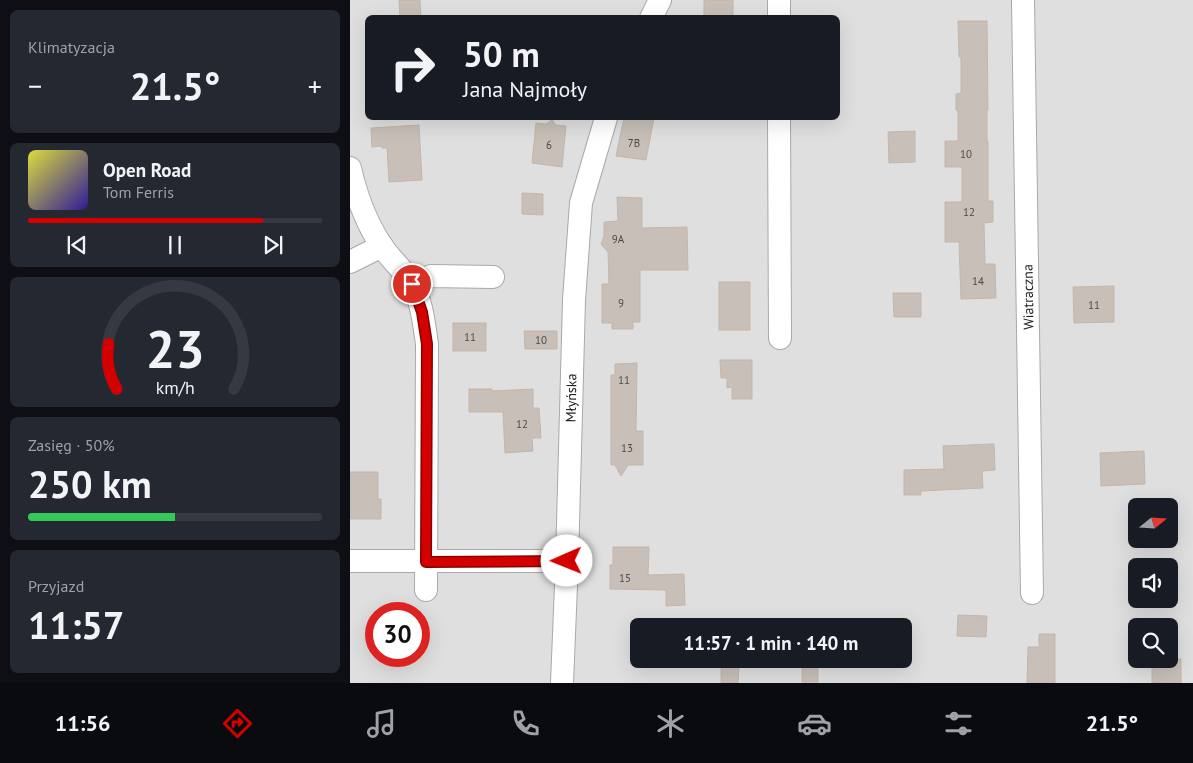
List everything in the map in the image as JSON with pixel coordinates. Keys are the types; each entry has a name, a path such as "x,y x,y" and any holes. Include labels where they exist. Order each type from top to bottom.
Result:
{"street":[{"path":"652,15 660,0"},
{"path":"779,0 779,15"},
{"name":"Wiatraczna","path":"1023,0 1032,593"},
{"name":"Młyńska","path":"562,683 574,300 581,203 605,120"},
{"path":"779,120 780,338"},
{"path":"350,168 355,189 368,221 382,246 412,284 422,312 427,344 426,590"},
{"path":"350,262 382,246"},
{"path":"412,284 431,276 493,276"},
{"path":"350,561 567,561"}],"shaded area":[{"path":"350,0 1193,0 1193,683 350,683"}],"building":[{"path":"399,0 420,0 421,15 400,15"},
{"path":"704,0 733,0 733,15 704,15"},
{"path":"958,21 987,21 988,201 993,201 993,222 984,223 985,264 995,264 996,298 961,299 959,242 945,242 945,202 962,202 962,167 945,167 945,141 958,141 956,94 961,93 961,57 959,57"},
{"path":"552,120 556,125 566,126 562,167 532,163 536,123 546,124"},
{"path":"624,120 654,120 646,160 616,156"},
{"path":"419,125 422,180 389,182 387,148 382,148 381,146 372,147 371,128"},
{"path":"915,131 915,162 889,163 888,132"},
{"path":"522,193 543,194 543,215 522,214"},
{"path":"617,197 642,198 642,228 687,227 688,270 640,270 640,322 633,322 633,329 612,329 612,323 602,323 602,284 609,284 608,252 601,244 604,236 604,222 618,221"},
{"path":"719,282 750,282 750,330 719,330"},
{"path":"1114,286 1114,322 1074,323 1073,287"},
{"path":"893,293 921,293 921,317 894,317"},
{"path":"453,323 486,323 486,351 453,351"},
{"path":"524,331 557,331 557,349 525,349"},
{"path":"720,360 752,360 752,399 732,399 732,387 727,388 727,378 721,378"},
{"path":"637,363 636,431 643,431 643,465 628,465 621,476 615,465 611,465 611,375 615,375 615,364"},
{"path":"469,389 492,389 492,391 533,389 533,408 539,408 541,438 532,438 533,451 505,453 503,412 469,412"},
{"path":"994,444 995,470 982,471 983,488 921,491 921,495 904,495 904,470 944,469 943,446"},
{"path":"1144,451 1145,484 1101,486 1100,453"},
{"path":"350,472 378,472 378,499 381,499 381,519 350,519"},
{"path":"613,547 649,547 648,575 684,574 685,605 666,606 666,590 610,589 610,565 613,565"},
{"path":"958,615 987,616 986,637 957,636"},
{"path":"1039,634 1055,634 1055,683 1027,683 1028,647 1039,647"},
{"path":"1178,659 1181,659 1181,683 1152,683 1152,668 1178,668"},
{"path":"721,668 739,668 738,683 721,683"},
{"path":"802,668 818,668 818,682 802,682"}],"route":[{"path":"412,284 422,312 427,344 426,562 567,561"}]}
